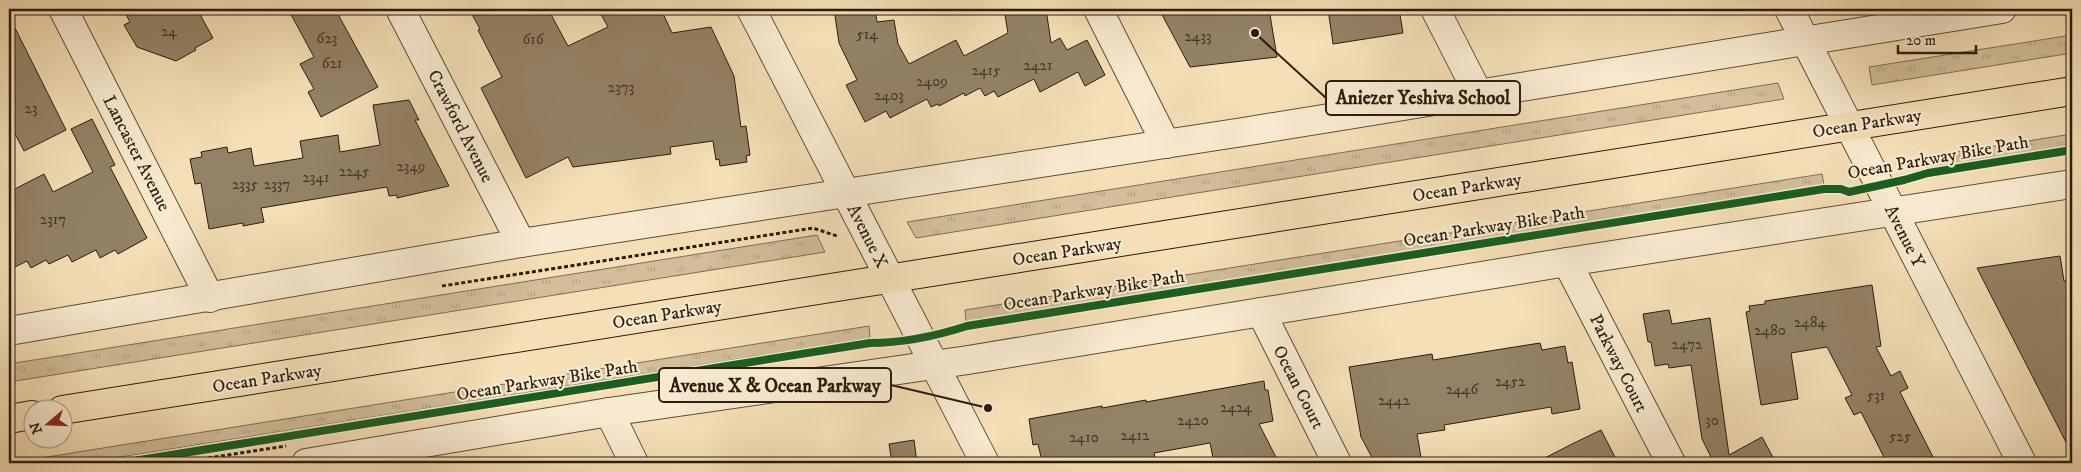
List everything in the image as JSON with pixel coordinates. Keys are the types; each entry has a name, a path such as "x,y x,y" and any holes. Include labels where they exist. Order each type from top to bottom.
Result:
{"main road":[{"name":"Ocean Parkway","path":"72,408 2072,91"},
{"path":"9,419 22,417"}],"street":[{"name":"Lancaster Avenue","path":"63,9 210,298"},
{"name":"Crawford Avenue","path":"400,9 521,243"},
{"name":"Avenue X","path":"751,9 985,463"},
{"path":"1098,9 1166,144"},
{"path":"1435,9 1479,95"},
{"name":"Avenue Y","path":"1788,9 2022,463"},
{"path":"9,331 210,298 521,243 1479,95 2002,9"},
{"path":"306,463 609,412 934,364 1567,262 2072,184"},
{"name":"Parkway Court","path":"1567,262 1671,463"},
{"name":"Ocean Court","path":"1261,312 1337,463"},
{"path":"609,412 634,463"}],"path":[{"path":"170,455 209,449"}],"green space":[{"path":"2072,35 2072,53 1872,85 1869,67"},
{"path":"1778,83 1784,99 916,238 907,222"},
{"path":"2072,134 2072,146 1927,169 1925,157"},
{"path":"1822,174 1824,185 966,323 965,310"},
{"path":"817,235 825,252 9,382 9,364"},
{"path":"869,326 870,338 83,463 9,463"}],"building":[{"path":"123,9 197,9 213,38 176,61 137,47 124,25 130,22"},
{"path":"288,9 335,9 378,87 321,117 308,92 314,89 300,64 314,57"},
{"path":"469,9 548,9 568,46 608,27 598,9 661,9 672,33 711,27 734,76 741,127 746,126 750,155 746,156 747,162 720,166 719,159 716,160 713,141 670,147 671,154 573,167 568,157 526,178 481,88 502,77"},
{"path":"834,9 875,9 877,22 894,20 898,44 909,64 956,40 964,56 1008,33 1004,9 1046,9 1051,43 1060,38 1067,50 1087,40 1105,75 1085,86 1078,72 1040,92 1034,79 998,97 994,91 985,96 980,88 965,96 964,93 939,106 938,104 931,107 927,99 890,118 886,111 865,122 846,85 857,80 839,43"},
{"path":"1159,9 1269,9 1277,57 1190,67"},
{"path":"1328,9 1399,9 1403,33 1333,44"},
{"path":"9,16 66,130 24,151 9,122"},
{"path":"409,100 419,120 415,120 449,186 397,198 397,195 389,196 387,187 261,208 264,222 243,226 243,223 209,229 201,183 195,184 190,159 202,157 201,152 227,147 228,153 251,148 254,166 303,158 300,141 338,135 340,152 380,145 373,105"},
{"path":"92,119 115,165 110,167 147,238 118,254 115,250 100,258 96,250 72,262 68,255 49,264 46,260 31,268 27,261 9,270 9,192 44,174 53,192 93,172 71,129"},
{"path":"2060,256 2064,281 2072,280 2072,454 1977,268"},
{"path":"1872,285 1881,346 1876,347 1891,376 1900,371 1908,388 1900,392 1936,463 1887,463 1861,412 1854,415 1845,398 1852,395 1827,347 1791,353 1798,399 1761,405 1746,312 1750,311 1749,306 1765,304 1765,301"},
{"path":"1669,310 1672,324 1710,318 1729,455 1762,437 1776,463 1714,463 1702,439 1691,365 1669,368 1668,364 1655,366 1643,314"},
{"path":"1540,343 1542,350 1565,346 1568,363 1572,362 1580,409 1552,414 1551,407 1444,425 1445,430 1417,434 1422,463 1375,463 1361,437 1349,367 1432,354 1433,360"},
{"path":"1264,381 1265,390 1268,390 1273,421 1259,424 1279,463 1214,463 1210,443 1154,453 1156,463 1124,463 1123,458 1091,463 1046,463 1045,460 1042,461 1038,444 1033,445 1029,419 1102,406 1102,408 1146,400 1146,402"},
{"path":"1601,430 1618,463 1535,463 1572,444"},
{"path":"914,440 917,463 892,463 889,444"}],"cycle path":[{"name":"Ocean Parkway Bike Path","path":"121,463 870,343 907,340 931,336 967,326 1824,189 1841,189 1849,192 1928,173 2072,150"}],"place":[{"name":"Aniezer Yeshiva School","path":"1255,33"},
{"name":"Avenue X & Ocean Parkway","path":"988,408"}]}
